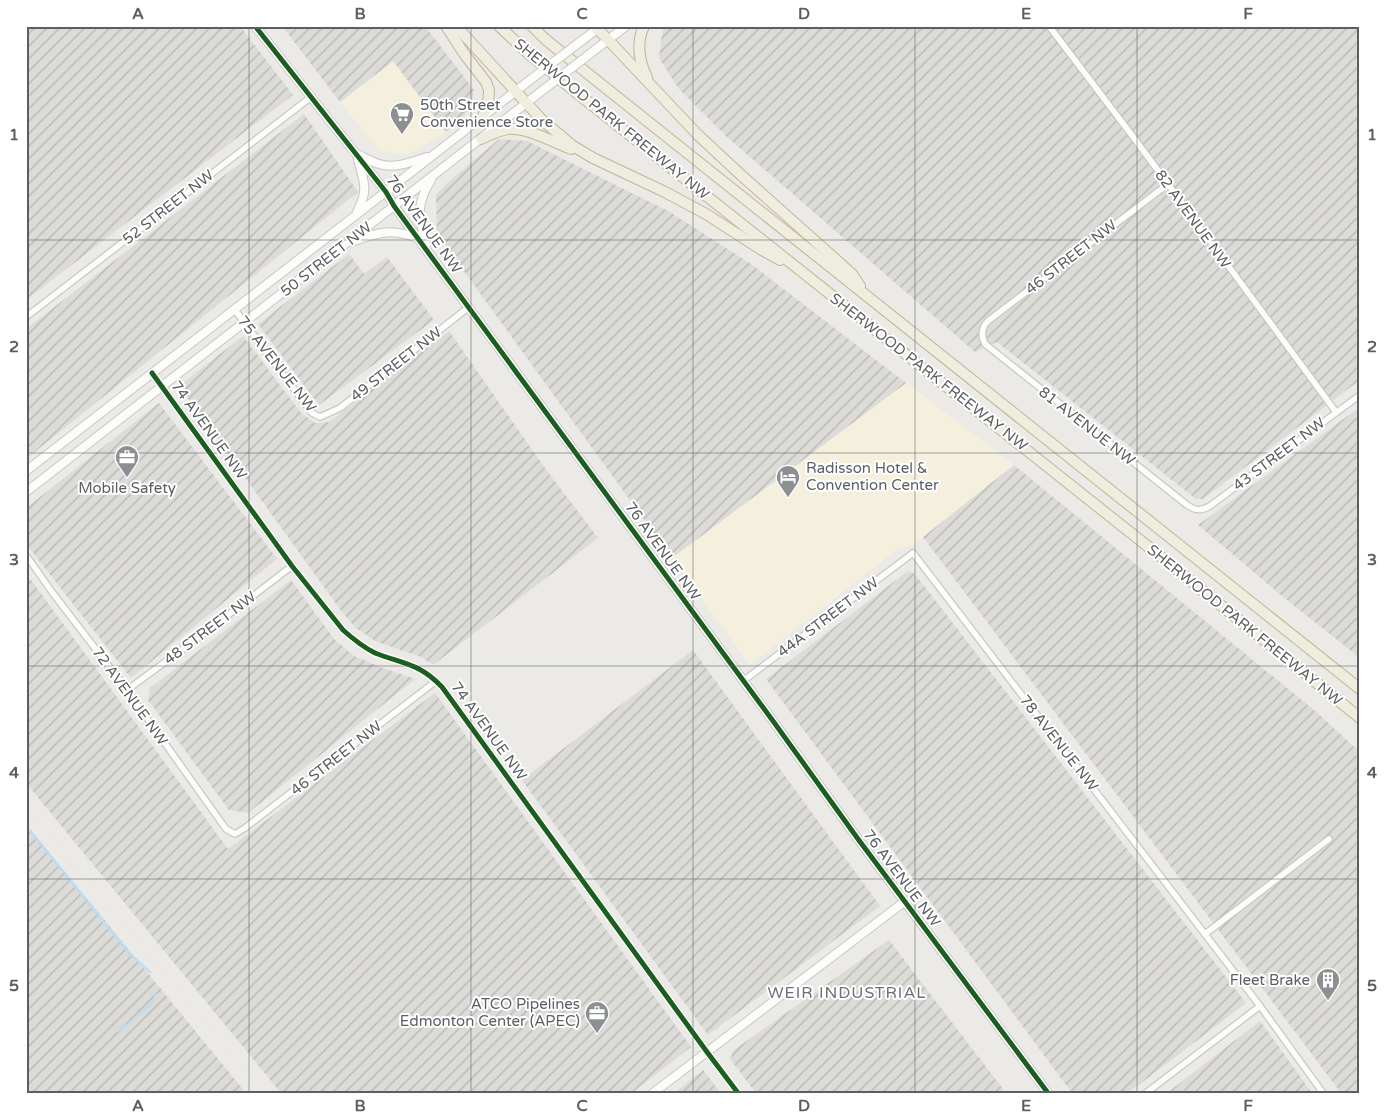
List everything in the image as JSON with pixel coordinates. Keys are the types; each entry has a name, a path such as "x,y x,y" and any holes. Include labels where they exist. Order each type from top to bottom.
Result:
{"highway":[{"path":"446,26 486,82 489,90 488,106 483,116"},
{"path":"456,26 556,133 593,158"},
{"name":"SHERWOOD PARK FREEWAY NW","path":"499,26 529,54 587,101 1158,554 1360,718"},
{"name":"SHERWOOD PARK FREEWAY NW","path":"532,26 586,73 1360,689"},
{"path":"644,26 640,56 644,70 654,88"},
{"path":"598,27 608,40 713,148 852,274 866,295"},
{"path":"481,139 508,129 522,131 593,158 706,214 762,250 801,271"}],"main road":[{"name":"76 AVENUE NW","path":"255,26 386,192 394,206 904,902 1048,1093"},
{"name":"50 STREET NW","path":"26,492 626,26"},
{"name":"50 STREET NW","path":"26,471 598,27"},
{"path":"356,155 380,164 395,166 433,155"},
{"path":"355,216 363,201 365,190 356,155"},
{"path":"427,249 420,220 420,211 422,197 434,175"},
{"path":"344,245 374,234 390,231 419,239"},
{"path":"653,1093 904,902"}],"street":[{"name":"82 AVENUE NW","path":"1048,26 1168,184 1336,412"},
{"name":"52 STREET NW","path":"26,317 311,97"},
{"name":"46 STREET NW","path":"982,335 984,325 988,321 1168,184"},
{"name":"49 STREET NW","path":"320,417 340,408 469,307"},
{"name":"75 AVENUE NW","path":"235,310 312,413 320,417"},
{"name":"81 AVENUE NW","path":"982,335 989,349 1187,506 1197,510"},
{"name":"74 AVENUE NW","path":"152,374 292,566 334,620 352,639 375,652 421,669 436,681 738,1093"},
{"name":"43 STREET NW","path":"1197,510 1210,506 1360,395"},
{"name":"44A STREET NW","path":"743,681 913,553"},
{"name":"78 AVENUE NW","path":"913,553 1260,1006 1323,1093"},
{"name":"72 AVENUE NW","path":"26,555 127,690 226,829 235,834"},
{"name":"48 STREET NW","path":"127,690 292,566"},
{"name":"46 STREET NW","path":"235,834 436,681"},
{"path":"1205,934 1330,839"},
{"path":"1146,1093 1260,1006"}],"shaded area":[{"path":"26,26 240,26 293,95 26,300"},
{"path":"282,26 425,26 474,90 471,107 456,125 446,132 393,61 340,102"},
{"path":"663,26 1360,26 1360,380 1203,499 1196,499 997,342 975,352 727,137 679,89 659,58"},
{"path":"393,61 446,132 407,155 380,151 340,102"},
{"path":"304,114 358,192 26,459 26,329"},
{"path":"499,139 527,141 670,212 751,264 906,383 672,558 437,234 436,195 446,184"},
{"path":"349,254 364,274 387,257 434,320 319,405 258,324"},
{"path":"449,331 547,471 598,538 433,665 421,657 375,641 356,628 342,612 179,386 243,336 301,413 315,423 329,422"},
{"path":"906,383 1014,465 912,546 900,547 750,665 672,558"},
{"path":"159,403 277,559 131,678 26,544 26,508"},
{"path":"1360,407 1360,658 1282,596 1198,525"},
{"path":"1014,465 1314,710 1360,752 1360,1093 1341,1093 923,537"},
{"path":"908,571 915,574 1246,1003 1128,1093 1072,1093 766,679"},
{"path":"26,573 228,849 435,693 691,1047 632,1093 281,1093 26,783"},
{"path":"291,580 334,639 354,656 415,679 248,813 229,810 148,700 150,688"},
{"path":"693,650 880,906 708,1035 522,780"},
{"path":"26,824 246,1093 26,1093"},
{"path":"889,940 1006,1093 756,1093 730,1059 734,1050"},
{"path":"1260,1021 1312,1093 1167,1093"},
{"path":"703,1070 721,1093 674,1093"}],"waterway":[{"path":"26,826 129,953 150,972"},
{"path":"138,1015 146,1009 156,994"},
{"path":"118,1031 134,1019"}],"railway":[{"path":"26,807 263,1093"}],"cycle path":[{"path":"255,26 386,192 394,206 858,839 1048,1093"},
{"path":"152,373 292,566 343,630 371,651 426,673 442,687 738,1093"}],"place":[{"name":"50th Street Convenience Store","path":"402,135"},
{"name":"Mobile Safety","path":"127,478"},
{"name":"Radisson Hotel & Convention Center","path":"788,498"},
{"name":"Fleet Brake","path":"1328,1001"},
{"name":"ATCO Pipelines Edmonton Center (APEC)","path":"597,1034"}],"district":[{"name":"WEIR INDUSTRIAL","path":"847,992"}]}
